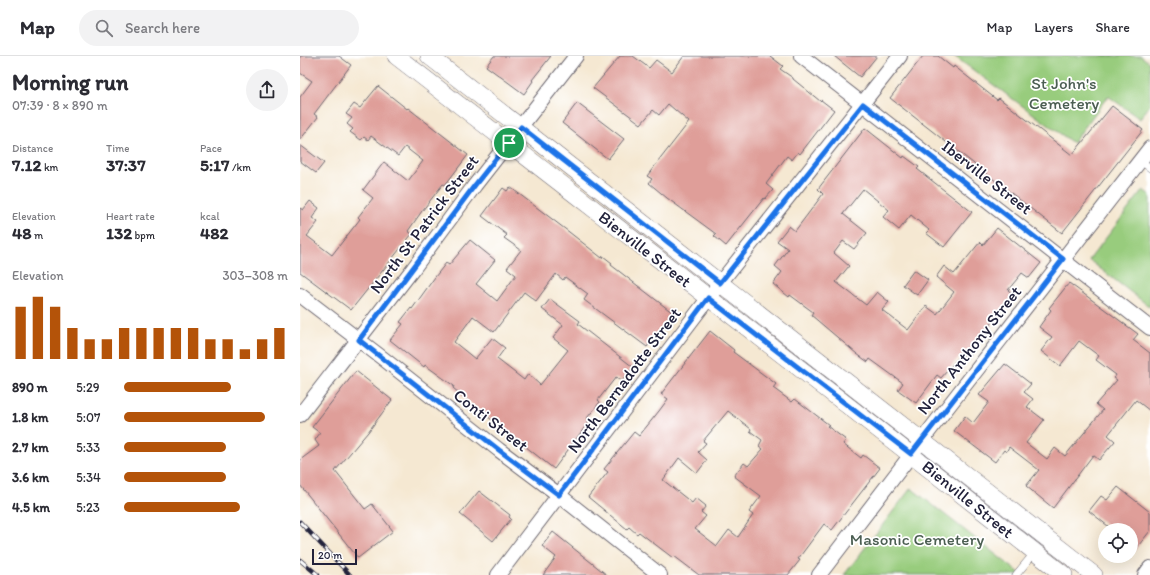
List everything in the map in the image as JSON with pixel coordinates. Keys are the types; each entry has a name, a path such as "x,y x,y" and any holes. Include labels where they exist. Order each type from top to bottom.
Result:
{"street":[{"name":"Bienville Street","path":"396,56 911,454 1064,575"},
{"name":"Bienville Street","path":"430,56 1094,575"},
{"name":"North St Patrick Street","path":"300,415 359,340 475,185 576,56"},
{"name":"Iberville Street","path":"801,56 1150,328"},
{"name":"North Bernadotte Street","path":"498,575 708,298 900,56"},
{"name":"North Anthony Street","path":"819,575 1063,259 1145,164 1150,148"},
{"name":"Conti Street","path":"300,295 660,575"},
{"path":"1145,575 1150,568"}],"lane":[{"path":"1016,575 1035,552"}],"green space":[{"name":"St John's Cemetery","path":"954,56 1141,56 1150,63 1150,105 1140,119 1108,96 1073,143"},
{"path":"1143,190 1150,195 1150,307 1089,260"},
{"name":"Masonic Cemetery","path":"911,488 1022,575 844,575"}],"building":[{"path":"300,56 339,56 351,65 314,114 318,117 300,140 300,97 312,81 300,73"},
{"path":"494,56 551,56 532,80 533,81 524,94 486,66"},
{"path":"620,56 633,56 649,68 656,60 672,72 684,56 770,56 783,66 780,69 820,101 821,100 834,110 800,154 798,152 792,160 787,156 766,184 773,190 765,199 764,198 726,246 714,236 716,234 649,183 652,179 647,176 689,122 668,104 659,115 653,110 641,124 593,88"},
{"path":"834,56 877,56 860,77"},
{"path":"923,56 938,56 953,68 954,66 997,100 999,98 1072,155 1112,106 1143,130 1062,233 890,98"},
{"path":"378,86 468,155 445,185 443,184 422,211 408,231 412,234 351,310 300,272 300,208 303,210 310,201 319,208 312,218 318,222 307,236 332,255 360,219 358,217 373,198 363,190 384,162 408,181 423,161 405,147 398,156 371,136 368,140 364,137 361,140 350,132 353,129 347,124 352,118 346,114 354,104 360,108"},
{"path":"577,103 624,139 608,159 562,123"},
{"path":"865,128 903,158 904,156 919,167 917,169 972,212 944,247 926,233 929,230 911,215 899,230 883,217 889,210 863,189 843,214 867,233 854,249 843,241 834,253 849,266 836,282 866,305 877,292 889,302 882,310 908,330 926,306 937,314 954,292 936,277 944,266 954,274 980,242 983,245 997,228 1041,263 1029,278 1022,273 1008,290 1013,294 969,355 965,352 941,378 937,375 916,403 898,390 903,383 870,359 868,362 857,354 811,315 813,312 790,295 789,297 773,284 782,272 775,266 788,249 777,241 789,226 795,231 823,194 818,189"},
{"path":"300,145 324,163 316,173 300,161"},
{"path":"510,187 602,258 603,256 612,263 611,265 673,313 647,347 584,300 588,294 565,277 563,280 556,274 536,301 524,292 494,332 473,316 454,342 475,359 492,338 505,348 497,359 524,380 528,374 540,385 568,350 553,338 563,325 542,309 550,299 580,321 578,324 633,367 622,381 616,377 598,400 600,402 587,418 590,420 554,469 473,405 453,388 454,386 425,365 424,367 390,340 403,324 400,322 411,308 412,309 446,263 449,265 470,240 495,260 476,284 497,301 516,275 507,268 521,250 504,238 507,235 482,216 503,188 507,191"},
{"path":"914,270 928,280 917,295 903,285"},
{"path":"1069,283 1138,334 1133,340 1150,353 1150,411 1136,400 1108,435 1115,441 1099,460 1093,455 1053,508 1026,486 1039,470 1009,447 1006,452 1004,450 995,462 954,431 965,416 973,423 989,402 979,395 1005,364 1031,384 1024,392 1033,399 1027,407 1044,420 1026,443 1047,459 1055,448 1065,456 1103,410 1096,404 1117,380 1114,378 1116,375 1096,360 1099,356 1079,341 1060,366 1041,351 1052,337 1039,327 1051,310 1049,308"},
{"path":"710,331 734,350 733,352 776,384 773,388 792,402 795,399 846,440 843,444 861,458 863,455 880,468 832,530 824,524 788,575 699,575 674,556 673,558 639,532 637,534 629,527 627,529 588,497 608,472 604,469 634,432 639,436 668,399 661,394","holes":["728,411 751,429 750,431 762,440 759,446 763,449 748,466 744,463 734,476 761,496 749,512 753,515 738,537 729,530 717,546 695,529 706,516 701,512 706,506 696,498 692,503 663,480 679,458 697,473 707,460 698,452 706,443 703,441"]},
{"path":"356,371 392,400 368,432 335,471 365,509 372,504 393,531 358,558 300,485 300,460 319,446 315,440 320,433 312,427"},
{"path":"1118,487 1150,512 1150,531 1138,546 1138,523 1104,523 1089,511 1101,496 1107,500"},
{"path":"479,491 510,515 509,517 511,519 493,541 460,514"},
{"path":"553,532 607,575 543,575 556,557 542,546"}],"railway":[{"path":"300,522 350,575"},
{"path":"300,560 318,575"}],"route":[{"path":"863,104 1063,259 911,454 708,298 559,495 359,340 475,185 509,143 521,127 720,283 863,104"}]}
